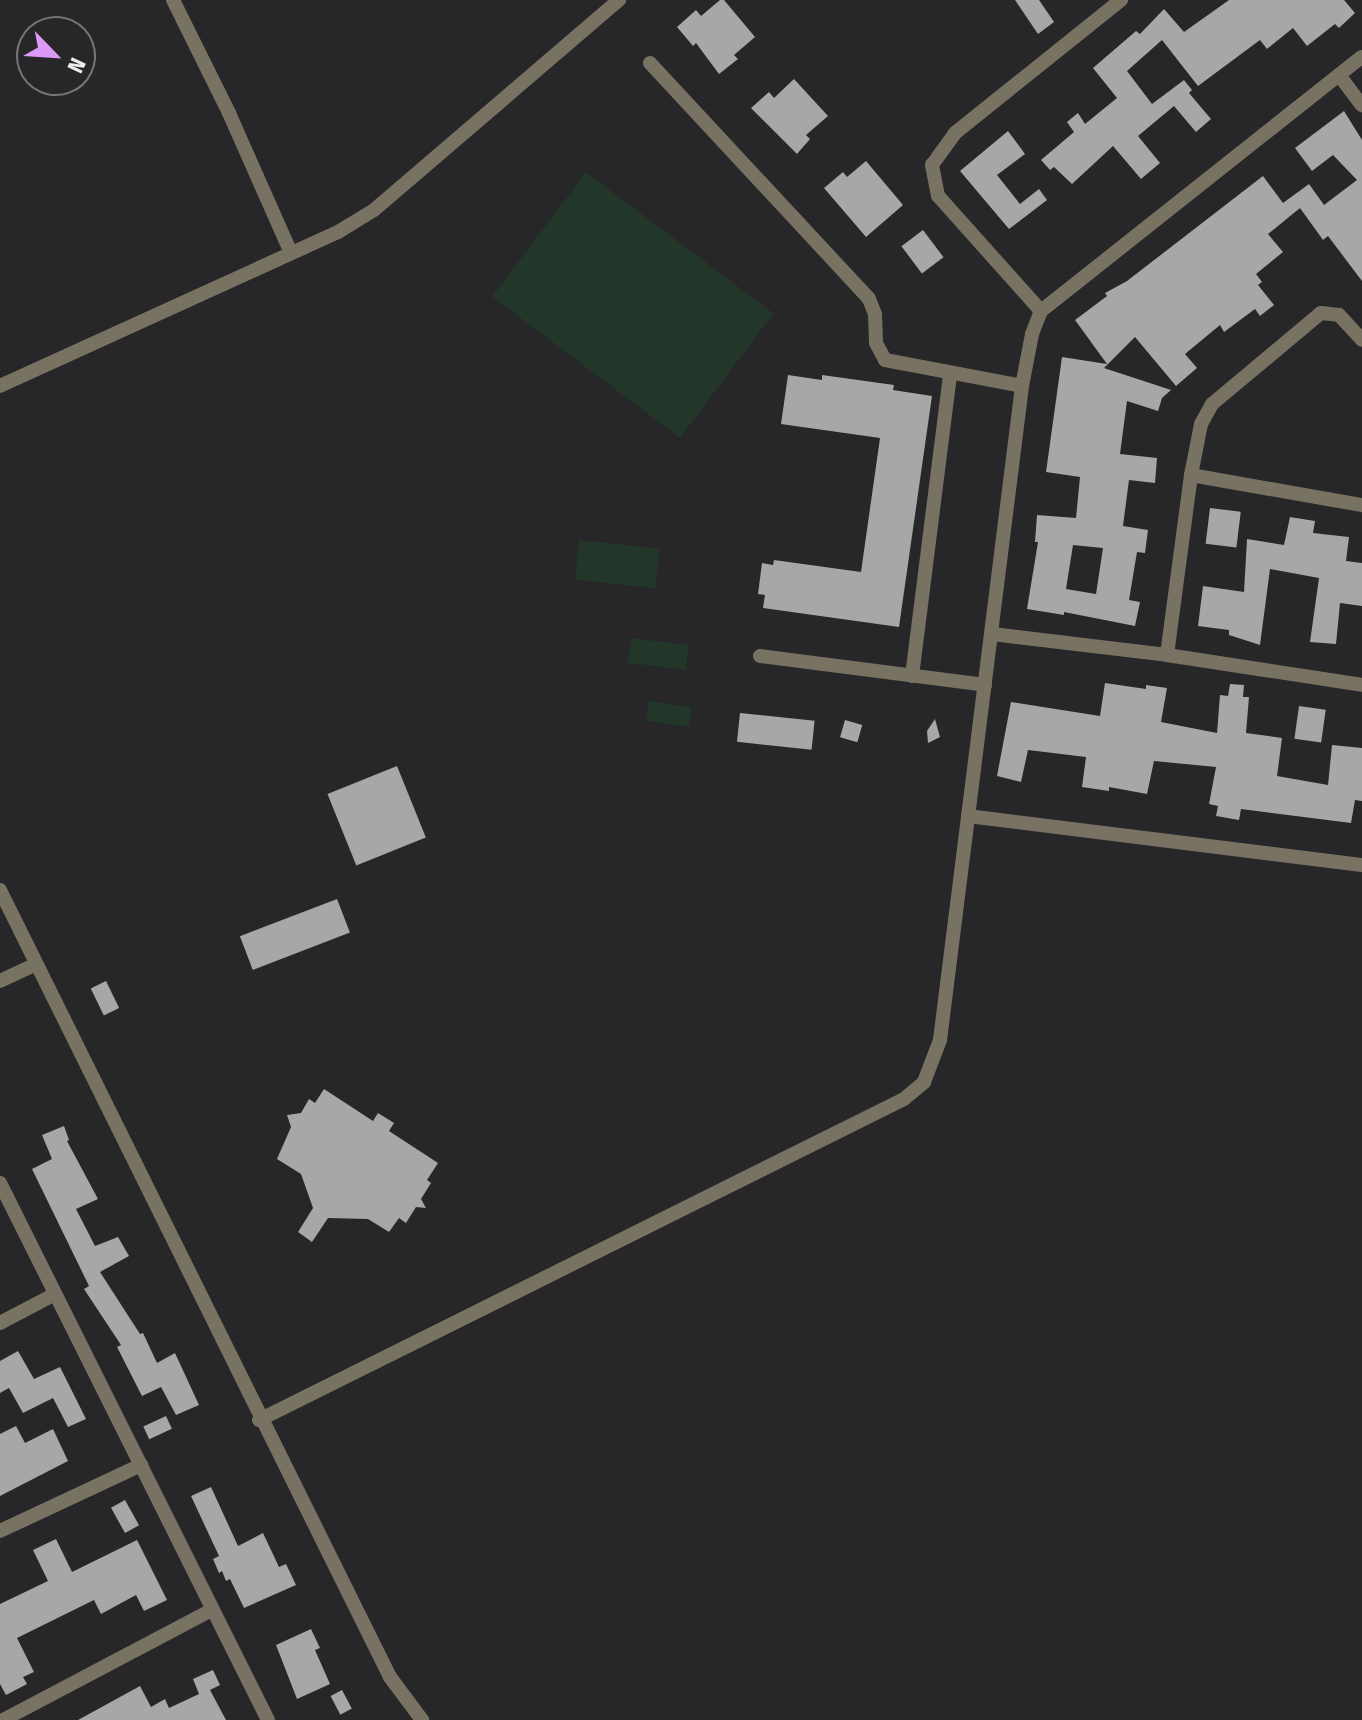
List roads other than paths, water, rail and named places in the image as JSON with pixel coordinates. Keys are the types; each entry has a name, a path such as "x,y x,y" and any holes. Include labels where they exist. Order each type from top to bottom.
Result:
{"street":[{"path":"173,0 229,113 291,253"},
{"path":"0,386 338,232 374,210 619,0"},
{"path":"1041,311 938,196 932,165 955,133 1121,0"},
{"path":"259,1420 904,1099 924,1082 940,1040 1022,386 1032,334 1041,311 1362,57"},
{"path":"650,63 869,299 875,314 876,343 885,360 1022,386"},
{"path":"1339,75 1362,105"},
{"path":"1167,655 1191,475 1201,424 1212,404 1321,313 1339,315 1362,340"},
{"path":"912,676 950,374"},
{"path":"1191,475 1362,505"},
{"path":"992,634 1167,655 1362,685"},
{"path":"760,656 985,685"},
{"path":"968,816 1362,865"},
{"path":"0,890 259,1420 390,1677 422,1720"},
{"path":"0,981 35,965"},
{"path":"0,1183 210,1611 268,1720"},
{"path":"0,1323 55,1294"},
{"path":"0,1531 141,1465"},
{"path":"3,1720 210,1611"}]}
